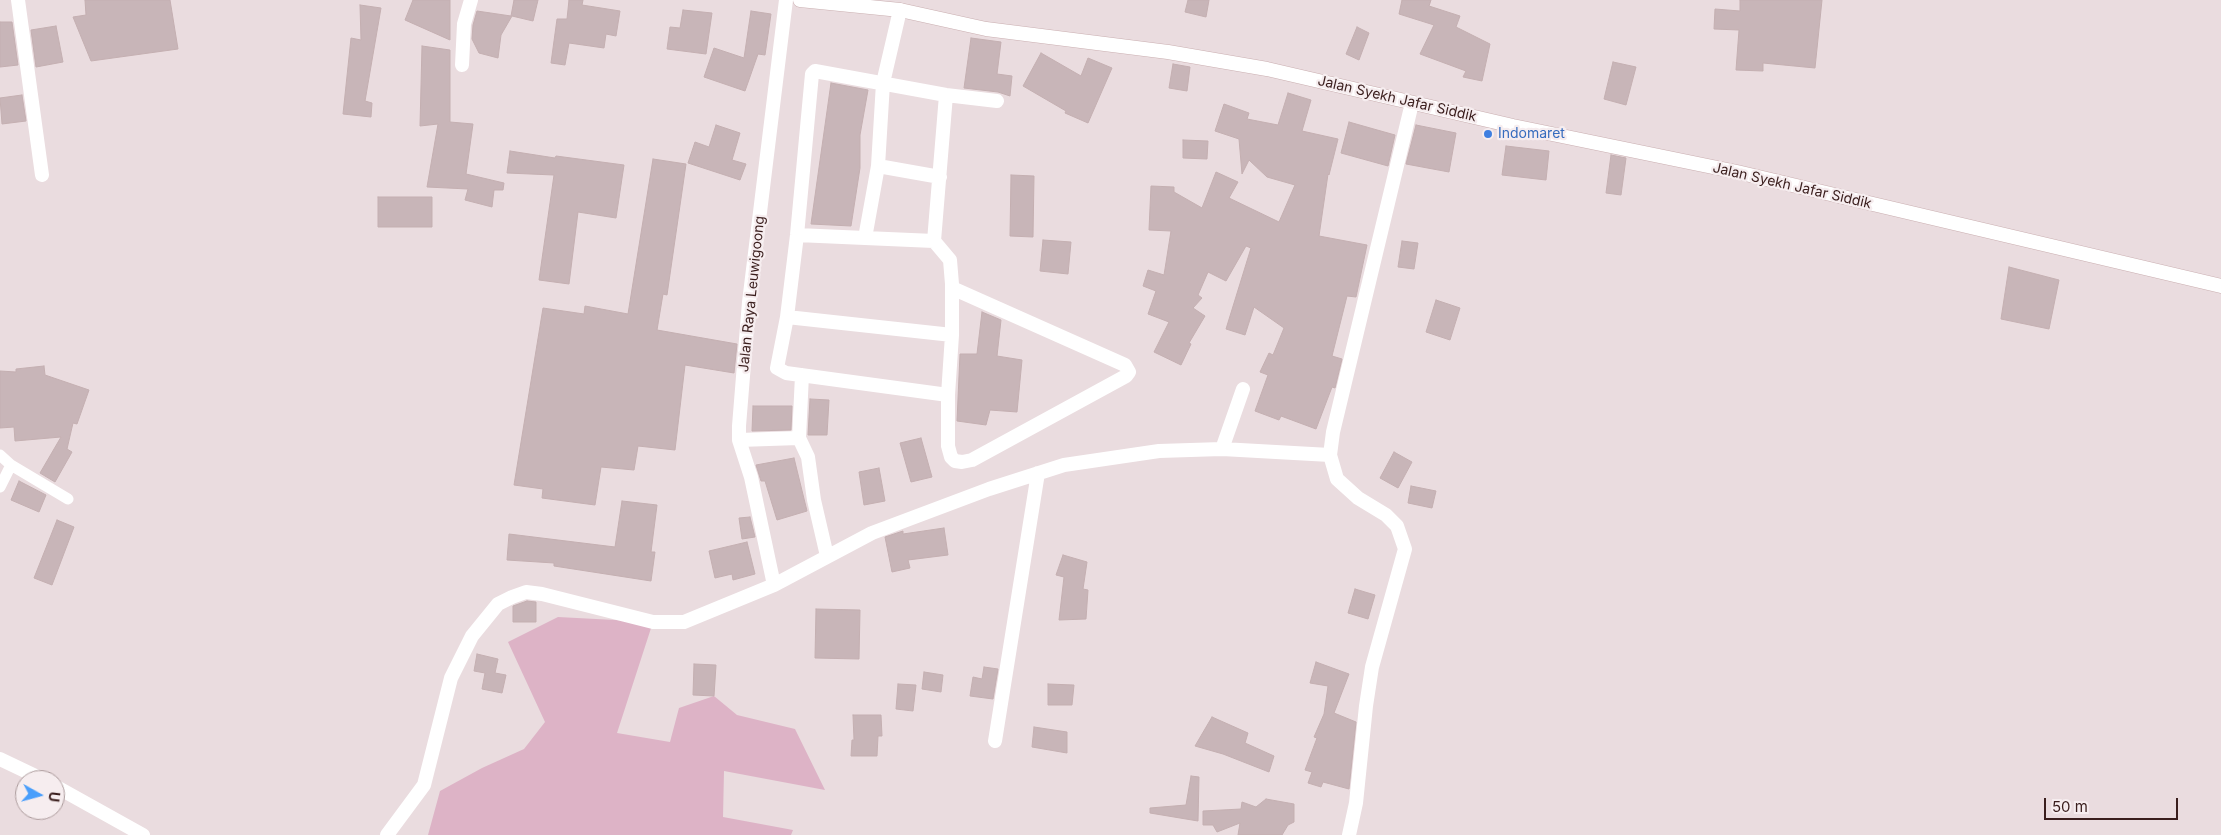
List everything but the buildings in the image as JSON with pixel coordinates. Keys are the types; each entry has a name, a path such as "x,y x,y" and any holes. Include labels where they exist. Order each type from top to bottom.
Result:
{"street":[{"path":"18,0 42,175"},
{"path":"462,66 464,24 471,0"},
{"name":"Jalan Raya Leuwigoong","path":"774,585 750,477 739,440 749,302 786,0"},
{"name":"Jalan Syekh Jafar Siddik","path":"800,0 847,3 900,10 986,29 1229,62 1737,172 2221,286"},
{"path":"865,238 878,166 883,84 900,10"},
{"path":"948,394 782,372 776,365 787,317 797,235 812,72 946,95 997,101"},
{"path":"946,95 934,241 950,260 952,335 948,394 948,446 951,457 955,461 972,460 1126,376 1129,372 1125,365 952,288"},
{"path":"1349,835 1356,803 1372,667 1405,549 1397,526 1386,515 1358,498 1337,479 1330,455 1333,432 1412,103"},
{"path":"878,166 940,177"},
{"path":"797,235 934,241"},
{"path":"787,317 952,335"},
{"path":"802,375 799,438 808,457 814,500 828,556"},
{"path":"1222,449 1244,389"},
{"path":"739,440 799,438"},
{"path":"387,835 424,785 451,678 472,636 498,604 512,596 526,592 562,598 653,622 684,622 774,585 872,533 990,489 1064,465 1159,451 1222,449 1330,455"},
{"path":"995,741 1038,473"},
{"path":"0,759 23,770"},
{"path":"65,792 143,835"}],"lane":[{"path":"0,455 11,465 68,499"},
{"path":"0,487 11,465"}],"shaded area":[{"path":"558,617 653,622 617,733 670,742 679,708 714,696 737,715 795,729 825,790 724,771 723,817 793,830 791,835 428,835 440,791 482,768 524,749 545,722 508,642"}],"place":[{"name":"Indomaret","path":"1488,134"}]}
